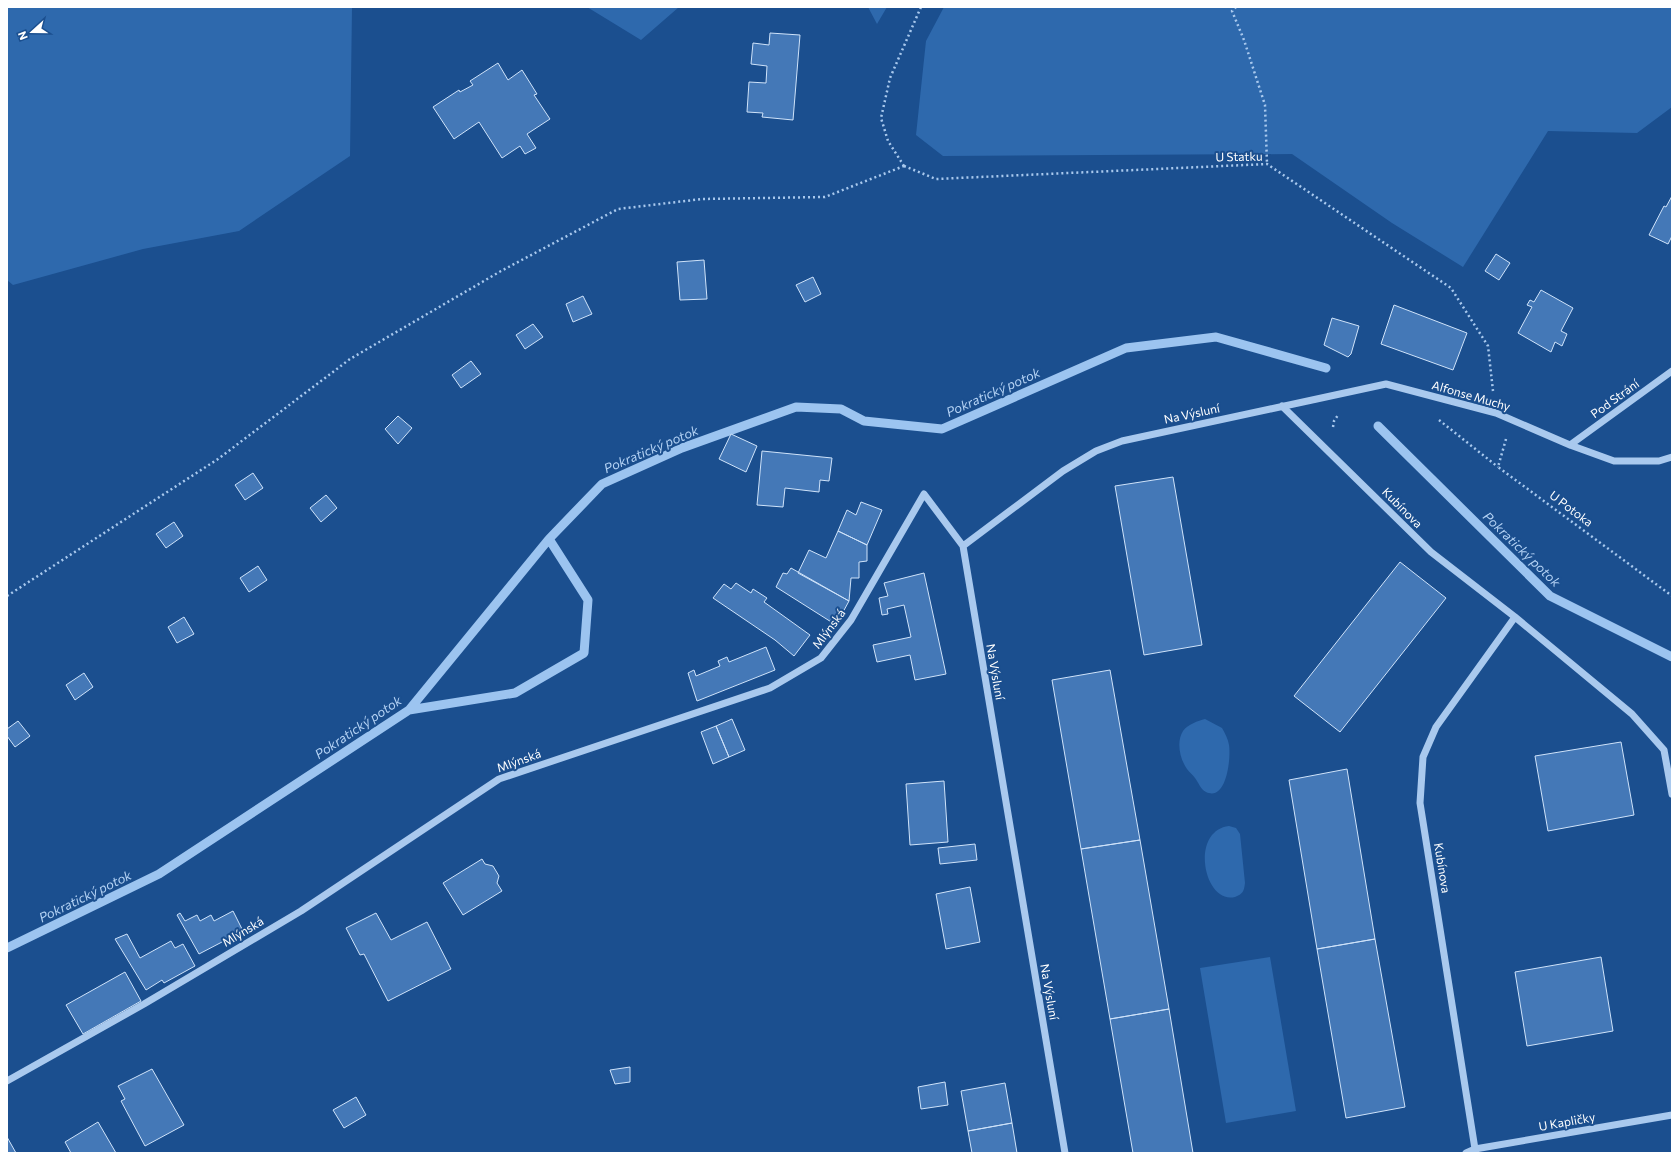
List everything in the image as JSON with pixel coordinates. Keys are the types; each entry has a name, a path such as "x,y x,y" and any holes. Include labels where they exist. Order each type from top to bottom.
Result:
{"street":[{"name":"Pod Strání","path":"1570,445 1672,371"},
{"name":"Alfonse Muchy","path":"1282,406 1386,384 1496,413 1570,445 1614,460 1659,461 1672,457"},
{"name":"Kubínova","path":"1282,406 1431,552 1515,617 1632,714 1664,750 1672,794"},
{"name":"Na Výsluní","path":"1065,1153 963,546 1063,471 1096,451 1122,441 1282,406"},
{"name":"Mlýnská","path":"7,1081 144,1004 300,911 499,779 770,688 822,658 851,620 924,494 963,546"},
{"name":"Kubínova","path":"1475,1149 1420,803 1423,757 1436,727 1515,617"},
{"name":"U Kapličky","path":"1466,1153 1475,1149 1672,1115"}],"path":[{"path":"7,596 218,459 350,359 500,271 618,208 702,199 825,197 904,166 888,141 881,118 890,78 921,7"},
{"path":"1236,7 1232,11 1244,40 1265,105 1267,164"},
{"name":"U Statku","path":"904,166 936,179 1267,164 1451,288 1488,346 1496,413"},
{"path":"1332,455 1341,446 1333,430 1334,421 1338,414 1344,411"},
{"name":"U Potoka","path":"1433,415 1498,467 1672,596"},
{"path":"1498,467 1512,420"}],"shaded area":[{"path":"7,7 352,7 350,156 239,231 143,249 13,285 7,280"},
{"path":"587,7 679,7 641,40"},
{"path":"868,7 887,7 877,24"},
{"path":"944,7 1672,7 1672,107 1637,133 1548,131 1463,267 1392,223 1292,154 943,156 916,135 926,41"},
{"path":"1205,719 1222,728 1229,745 1229,759 1226,777 1219,791 1213,793 1204,791 1188,770 1181,755 1179,745 1181,735 1185,729 1196,722"},
{"path":"1229,826 1236,828 1240,834 1245,883 1243,892 1235,897 1224,896 1215,890 1209,879 1205,866 1205,853 1209,840 1217,831"},
{"path":"1270,957 1296,1111 1226,1123 1200,968"}],"building":[{"path":"770,33 800,35 793,120 762,117 763,113 747,112 749,82 766,83 767,66 751,64 753,43 769,45"},
{"path":"498,63 508,80 522,70 537,94 534,95 550,119 527,134 536,148 525,154 520,146 502,158 479,122 454,139 433,107 459,90 460,92 473,85 470,81"},
{"path":"1672,196 1672,236 1668,244 1649,235 1664,206 1666,207"},
{"path":"1496,254 1510,263 1499,280 1485,271"},
{"path":"704,260 707,299 680,300 677,262"},
{"path":"813,277 821,294 805,302 796,285"},
{"path":"1541,290 1573,308 1561,331 1567,334 1562,346 1555,342 1551,352 1518,333 1532,307 1527,305 1530,300 1534,302"},
{"path":"583,296 592,314 573,322 566,304"},
{"path":"1394,305 1467,333 1453,370 1381,344"},
{"path":"1332,318 1359,326 1351,354 1348,357 1324,345"},
{"path":"533,324 543,337 525,349 516,335"},
{"path":"471,361 481,374 461,388 452,375"},
{"path":"398,416 412,428 398,444 385,429"},
{"path":"731,434 757,446 746,472 719,459"},
{"path":"762,451 832,458 829,481 820,480 819,492 785,488 783,507 757,505"},
{"path":"253,473 263,488 245,500 235,485"},
{"path":"1173,477 1202,645 1144,655 1115,486"},
{"path":"326,495 337,508 321,522 310,508"},
{"path":"861,502 882,510 867,545 838,531 847,510 856,515"},
{"path":"174,522 183,536 166,548 156,534"},
{"path":"838,531 867,545 867,561 859,562 859,578 851,578 849,601 798,573 809,550 826,558"},
{"path":"1400,562 1446,598 1340,732 1294,696"},
{"path":"258,566 267,580 249,592 240,578"},
{"path":"791,568 849,601 836,625 776,587 783,573 787,574"},
{"path":"924,573 946,674 915,680 910,655 877,662 873,645 911,637 904,605 887,609 888,614 882,615 879,598 888,596 884,583"},
{"path":"736,583 751,593 753,589 767,598 764,602 810,635 794,656 775,640 713,598 724,584 731,589"},
{"path":"184,617 194,634 177,643 168,627"},
{"path":"766,647 775,670 697,701 688,673 694,670 696,676 720,666 718,661 727,657 729,662"},
{"path":"1110,670 1140,840 1081,849 1052,680"},
{"path":"84,673 93,687 75,700 66,685"},
{"path":"732,719 745,750 729,757 716,726"},
{"path":"18,721 30,736 15,747 7,736 7,729"},
{"path":"716,726 729,757 713,764 701,732"},
{"path":"1621,742 1634,815 1548,831 1535,756"},
{"path":"1347,769 1375,939 1317,949 1289,780"},
{"path":"944,781 948,842 910,845 906,784"},
{"path":"1140,840 1169,1009 1110,1019 1081,849"},
{"path":"975,844 977,860 940,864 938,848"},
{"path":"482,859 485,864 493,866 499,876 497,883 502,891 463,915 443,883"},
{"path":"970,887 980,942 946,949 936,894"},
{"path":"233,911 243,931 199,954 177,915 180,913 185,921 197,915 200,921 211,915 214,921"},
{"path":"376,913 391,940 427,922 451,969 388,1001 364,954 360,955 346,928"},
{"path":"127,934 140,958 171,941 175,948 183,944 195,966 164,983 162,980 146,990 115,939"},
{"path":"1375,939 1405,1107 1346,1118 1317,949"},
{"path":"1601,957 1613,1031 1527,1046 1515,972"},
{"path":"125,972 141,1001 83,1034 66,1005"},
{"path":"1169,1009 1193,1153 1133,1153 1110,1019"},
{"path":"630,1067 630,1082 615,1084 610,1070"},
{"path":"152,1069 184,1125 145,1146 121,1101 125,1099 118,1086"},
{"path":"945,1082 948,1105 921,1109 918,1087"},
{"path":"1005,1083 1012,1123 968,1131 961,1091"},
{"path":"356,1097 366,1115 344,1128 333,1110"},
{"path":"98,1122 116,1153 71,1153 65,1142"},
{"path":"1012,1123 1017,1153 972,1153 968,1131"},
{"path":"7,1137 16,1153 7,1153"}],"waterway":[{"name":"Pokratický potok","path":"7,948 159,874 409,710 549,539 602,484 682,448 796,407 841,409 864,421 942,429 1126,348 1216,337 1326,368"},
{"name":"Pokratický potok","path":"1378,426 1550,596 1672,657"},
{"path":"409,710 515,693 584,653 588,600 549,539"}]}
